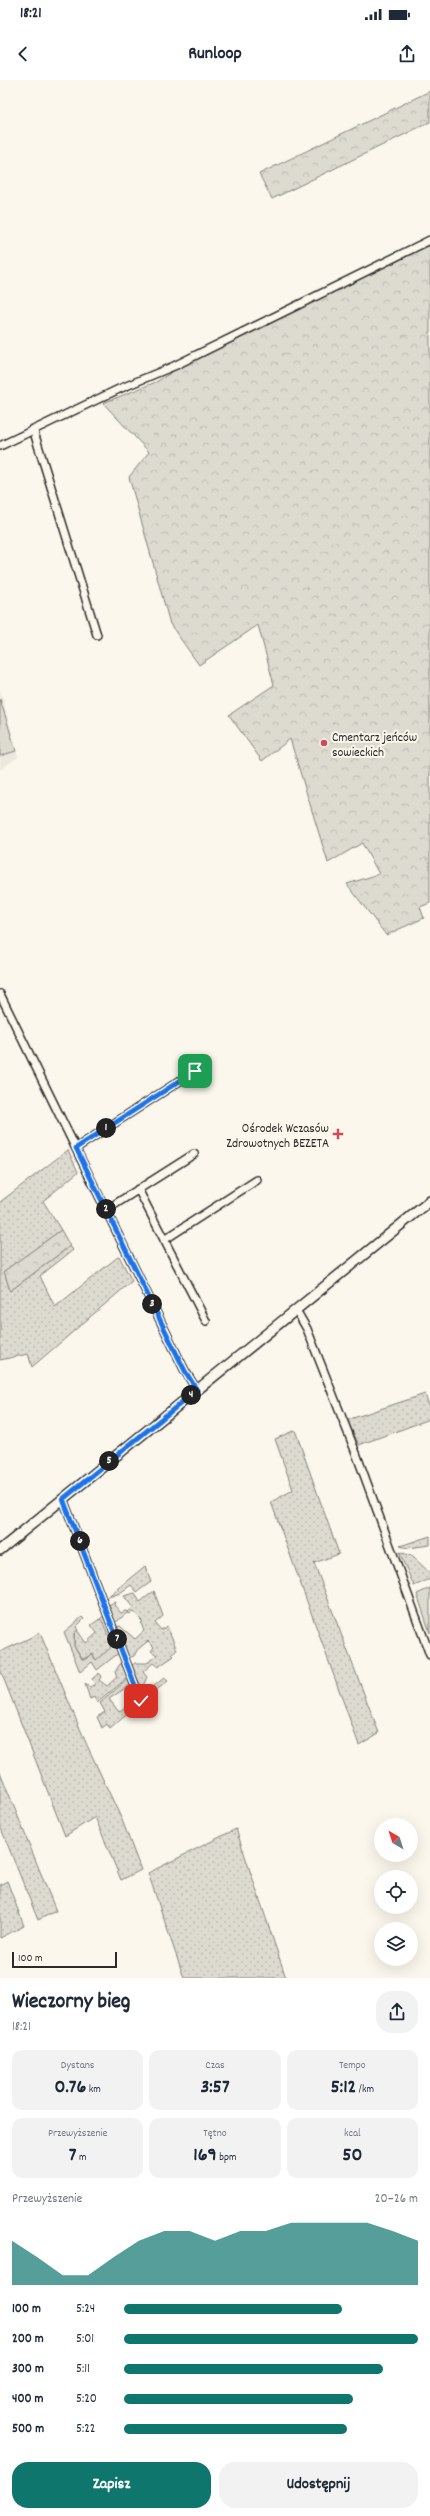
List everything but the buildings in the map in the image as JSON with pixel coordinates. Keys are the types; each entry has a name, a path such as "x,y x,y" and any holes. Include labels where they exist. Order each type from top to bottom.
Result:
{"main road":[{"path":"0,1550 430,1201"}],"street":[{"path":"0,446 119,389 174,366 430,240"},
{"path":"33,429 97,635"},
{"path":"0,994 185,1371 197,1390"},
{"path":"76,1148 195,1071"},
{"path":"106,1210 194,1154"},
{"path":"164,1240 257,1180"},
{"path":"138,1189 206,1322"},
{"path":"296,1310 307,1329 349,1434 430,1655"},
{"path":"63,1499 141,1701"}],"shaded area":[{"path":"0,689 18,757 0,770"}],"green space":[{"path":"430,91 430,122 272,199 259,174"},
{"path":"430,245 430,903 420,907 424,918 386,935 347,884 379,874 362,843 328,863 290,739 262,761 229,715 274,685 258,625 199,665 170,624 129,477 149,452 103,403 156,382 188,362"},
{"path":"0,699 16,751 0,756"},
{"path":"68,1150 78,1172 43,1201 61,1230 5,1271 10,1291 70,1246 73,1250 40,1276 55,1307 119,1256 132,1281 32,1367 28,1354 0,1360 0,1202"},
{"path":"61,1230 70,1246 10,1291 4,1271"},
{"path":"425,1394 430,1408 430,1419 359,1445 347,1420"},
{"path":"295,1430 339,1554 314,1563 379,1733 359,1745 271,1502 293,1490 275,1439"},
{"path":"430,1536 430,1545 408,1548 400,1546"},
{"path":"399,1552 412,1556 430,1573 430,1579 414,1586"},
{"path":"145,1566 151,1582 137,1592 131,1585 120,1593 106,1598"},
{"path":"430,1588 430,1633 417,1594"},
{"path":"154,1591 163,1616 155,1623 161,1630 167,1626 177,1650 172,1654 174,1656 158,1667 153,1663 143,1672 147,1677 142,1688 131,1666 135,1663 147,1663 157,1655 151,1651 154,1647 148,1641 137,1650 134,1656 128,1658 117,1627 120,1626 135,1639 144,1631 141,1623 143,1622 133,1612 129,1614 128,1612 133,1608 124,1596 135,1593 140,1602"},
{"path":"115,1602 114,1605 121,1613 125,1611 128,1612 115,1623 108,1605"},
{"path":"106,1614 120,1652 97,1670 92,1662 80,1672 64,1632 82,1617 84,1619 76,1627 78,1630 74,1633 74,1646 82,1659 86,1659 91,1654 96,1660 110,1648 111,1645 109,1637 100,1619"},
{"path":"100,1619 105,1625 111,1639 111,1648 96,1661 93,1654 83,1659 74,1646 74,1633 77,1630 86,1643 97,1633 91,1625"},
{"path":"40,1633 86,1743 122,1820 141,1870 121,1880 95,1817 65,1836 0,1669 0,1652"},
{"path":"120,1664 123,1664 127,1673 126,1679 97,1703 94,1697 90,1699 85,1684 90,1687 95,1684 92,1679 99,1673 101,1677 99,1680 107,1686 117,1677 115,1672"},
{"path":"164,1678 168,1681 144,1700 145,1693"},
{"path":"128,1679 130,1685 109,1699 119,1712 132,1701 128,1696 132,1689 134,1690 139,1704 110,1729 107,1724 102,1728 97,1717 105,1712 100,1703"},
{"path":"0,1772 56,1911 38,1920 0,1826"},
{"path":"236,1829 286,1978 184,1978 148,1873"},
{"path":"7,1881 24,1926 0,1938 0,1885"}],"place":[{"name":"Cmentarz jeńców sowieckich","path":"324,743"},
{"name":"Ośrodek Wczasów Zdrowotnych BEZETA","path":"338,1134"}],"route":[{"path":"141,1701 63,1499 197,1390 185,1371 76,1148 195,1071"}]}
